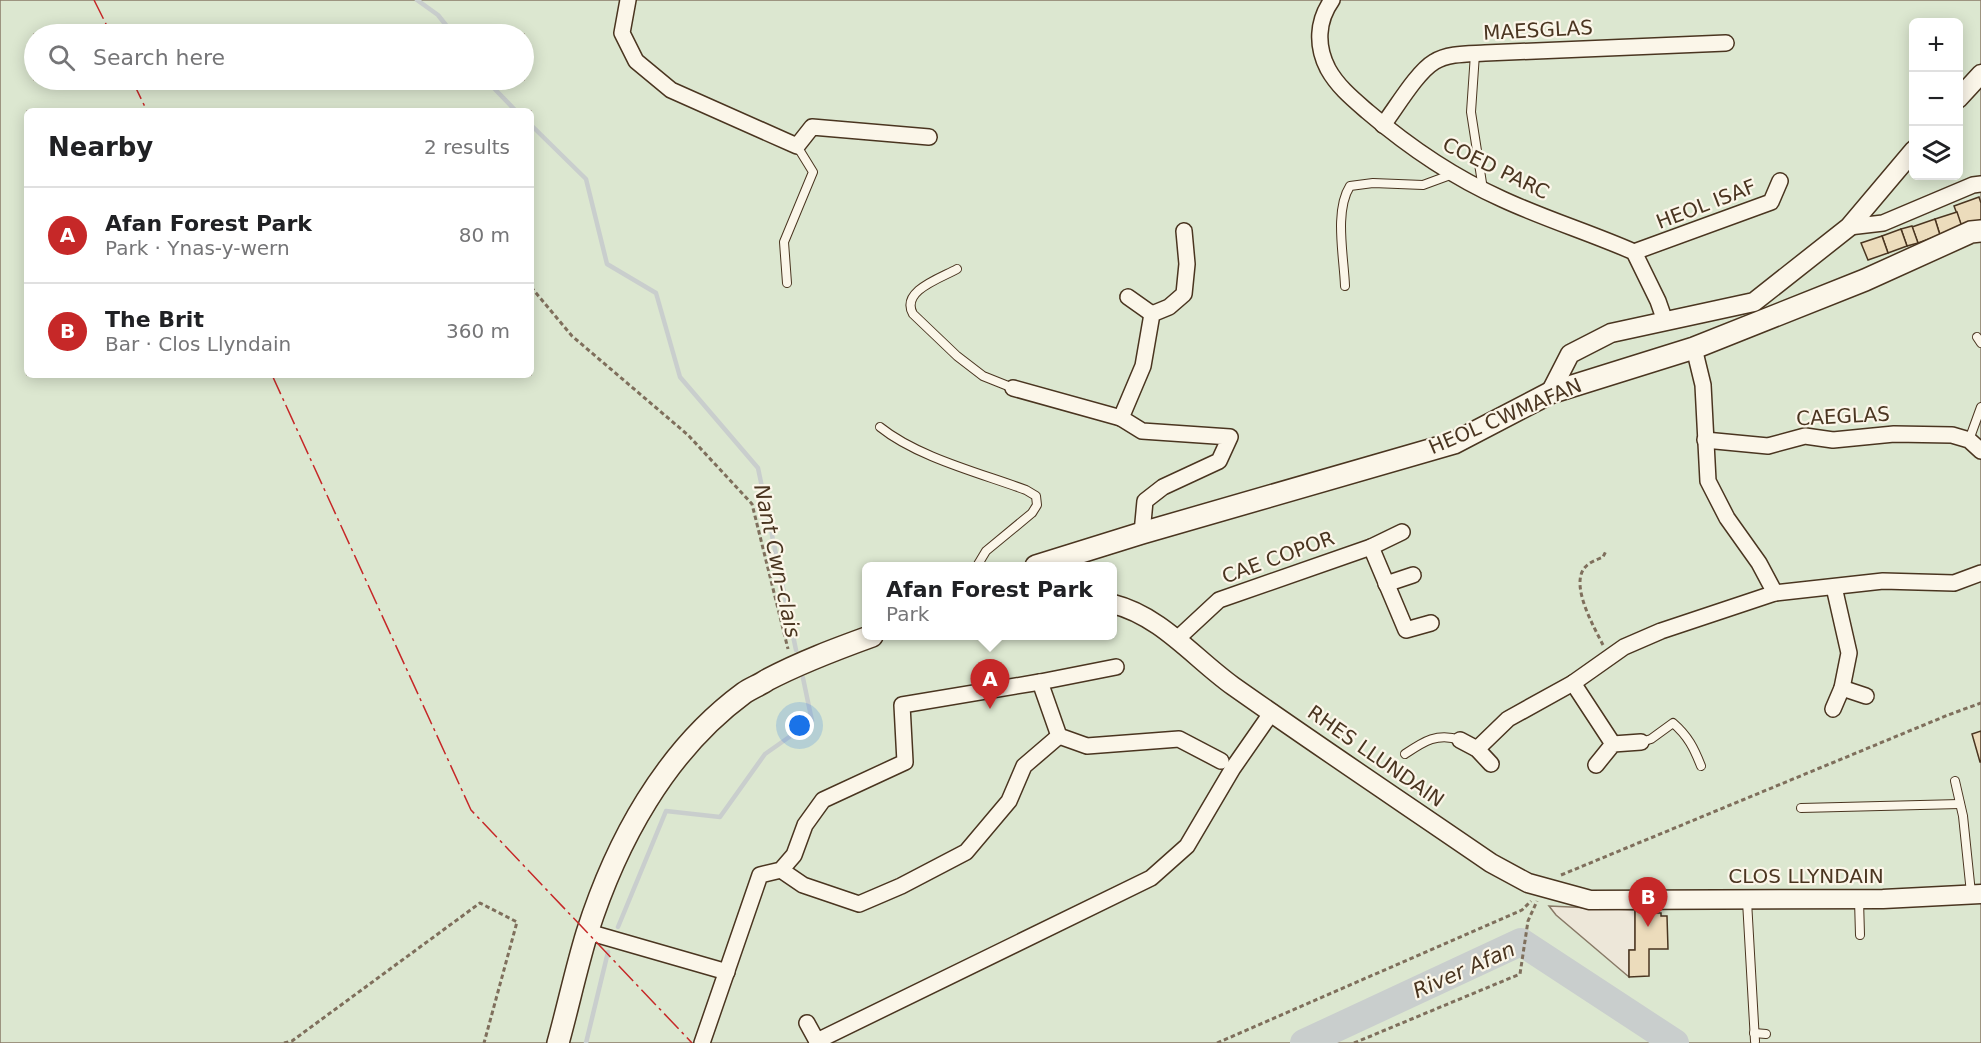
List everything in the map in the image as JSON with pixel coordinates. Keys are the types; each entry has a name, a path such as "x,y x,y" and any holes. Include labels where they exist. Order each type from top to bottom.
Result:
{"main road":[{"name":"HEOL CWMAFAN","path":"1052,562 1142,533 1454,443 1550,393 1694,348 1865,280 1971,232 1981,231"},
{"path":"558,1043 588,932 615,862 637,818 665,771 698,734 744,693 793,666 862,640"}],"street":[{"path":"628,0 622,33 636,61 671,90 796,147 812,127 929,137"},
{"name":"COED PARC","path":"1332,0 1320,27 1320,45 1328,69 1343,91 1383,125 1418,152 1453,174 1503,199 1634,252"},
{"name":"MAESGLAS","path":"1383,125 1423,72 1434,61 1450,56 1726,43"},
{"path":"1963,94 1981,74"},
{"path":"1550,393 1569,354 1611,333 1754,302 1849,227 1909,156"},
{"name":"HEOL ISAF","path":"1634,252 1771,202 1780,181"},
{"path":"1849,227 1883,223 1973,185 1981,184"},
{"path":"1152,314 1169,307 1184,294 1187,264 1184,231"},
{"path":"1634,252 1659,301 1665,321"},
{"path":"1128,297 1152,314"},
{"path":"1121,418 1143,366 1152,314"},
{"path":"1694,348 1703,385 1704,440 1708,481 1727,518 1759,563 1774,593"},
{"path":"1013,388 1121,418 1142,431 1230,437 1219,460 1163,487 1145,501 1142,533"},
{"name":"CAEGLAS","path":"1704,440 1768,446 1805,436 1833,440 1894,434 1952,435 1969,440"},
{"path":"1969,440 1981,451"},
{"name":"CAE COPOR","path":"1177,639 1219,600 1371,547 1402,532"},
{"path":"1371,547 1406,630 1431,623"},
{"path":"1477,749 1508,719 1573,683 1624,647 1661,632 1774,593 1882,581 1954,583 1981,573"},
{"path":"1386,584 1413,575"},
{"path":"1833,709 1842,688 1849,653 1834,587"},
{"name":"RHES LLUNDAIN","path":"1117,606 1151,621 1177,639 1232,685 1510,875 1543,888 1590,900 1632,901"},
{"path":"702,1043 760,875 781,870 794,855 805,825 823,800 905,762 902,705 1116,667"},
{"path":"1040,682 1059,736"},
{"path":"1573,683 1613,744"},
{"path":"1842,688 1866,696"},
{"path":"807,1023 818,1042 1151,878 1187,846 1233,768 1272,712"},
{"path":"1059,736 1087,746 1179,739 1221,761"},
{"path":"781,870 803,885 859,904 901,886 966,852 1009,801 1024,766 1059,736"},
{"path":"1460,740 1477,749 1491,764"},
{"path":"1596,765 1613,744 1641,742"},
{"name":"CLOS LLYNDAIN","path":"1632,901 1859,899 1976,895"},
{"path":"588,932 727,972"}],"lane":[{"path":"1475,54 1472,112 1481,188"},
{"path":"787,283 784,242 813,172 796,147"},
{"path":"1346,286 1341,212 1344,196 1350,186 1373,183 1423,186 1453,174"},
{"path":"957,269 914,292 909,307 913,314 957,356 983,376 1013,388"},
{"path":"1969,440 1981,407"},
{"path":"880,427 914,448 1026,490 1036,496 1037,505 1032,513 986,551 980,562"},
{"path":"1641,742 1651,739 1673,723 1685,733 1701,766"},
{"path":"1405,754 1429,738 1449,736 1460,740"},
{"path":"1955,781 1976,895"},
{"path":"1801,808 1960,804"},
{"path":"1747,899 1754,1037 1766,1034"},
{"path":"1859,899 1860,935"}],"path":[{"path":"534,291 572,336 688,435 752,504 793,666"},
{"path":"1606,551 1603,557 1582,570 1579,592 1610,657"},
{"path":"1217,1043 1522,910 1543,888 1566,872 1948,715 1981,704"},
{"path":"1356,1042 1520,974 1528,921 1543,888"},
{"path":"284,1043 292,1041 480,903 517,922 484,1043"}],"green space":[{"path":"0,0 1981,0 1981,1043 0,1043"}],"shaded area":[{"path":"1549,906 1635,910 1635,950 1629,950 1629,977 1556,915"}],"building":[{"path":"1979,197 1981,220 1962,227 1954,206"},
{"path":"1957,212 1962,227 1940,235 1935,219"},
{"path":"1935,219 1940,235 1918,243 1912,227"},
{"path":"1912,226 1918,243 1907,246 1901,229"},
{"path":"1901,229 1907,246 1888,253 1882,236"},
{"path":"1882,236 1888,253 1868,260 1861,243"},
{"path":"1981,731 1981,762 1980,762 1972,734"},
{"path":"1635,910 1653,910 1653,913 1667,916 1668,949 1649,949 1649,976 1629,977 1629,950 1635,950"}],"waterway":[{"name":"Nant Cwn-clais","path":"417,0 438,15 445,24"},
{"name":"Nant Cwn-clais","path":"496,90 513,108"},
{"name":"Nant Cwn-clais","path":"534,128 586,179 607,264 656,293 680,377 758,468 796,650"},
{"name":"Nant Cwn-clais","path":"618,927 666,811 720,817 765,754 812,721 803,678"},
{"name":"River Afan","path":"1304,1043 1521,942 1675,1043"},
{"name":"Nant Cwn-clais","path":"586,1043 608,952"}],"power":[{"path":"94,0 106,24"},
{"path":"137,90 146,108"},
{"path":"273,378 471,810 692,1043"}],"place":[{"name":"Afan Forest Park","path":"990,709"},
{"name":"The Brit","path":"1648,927"}]}
